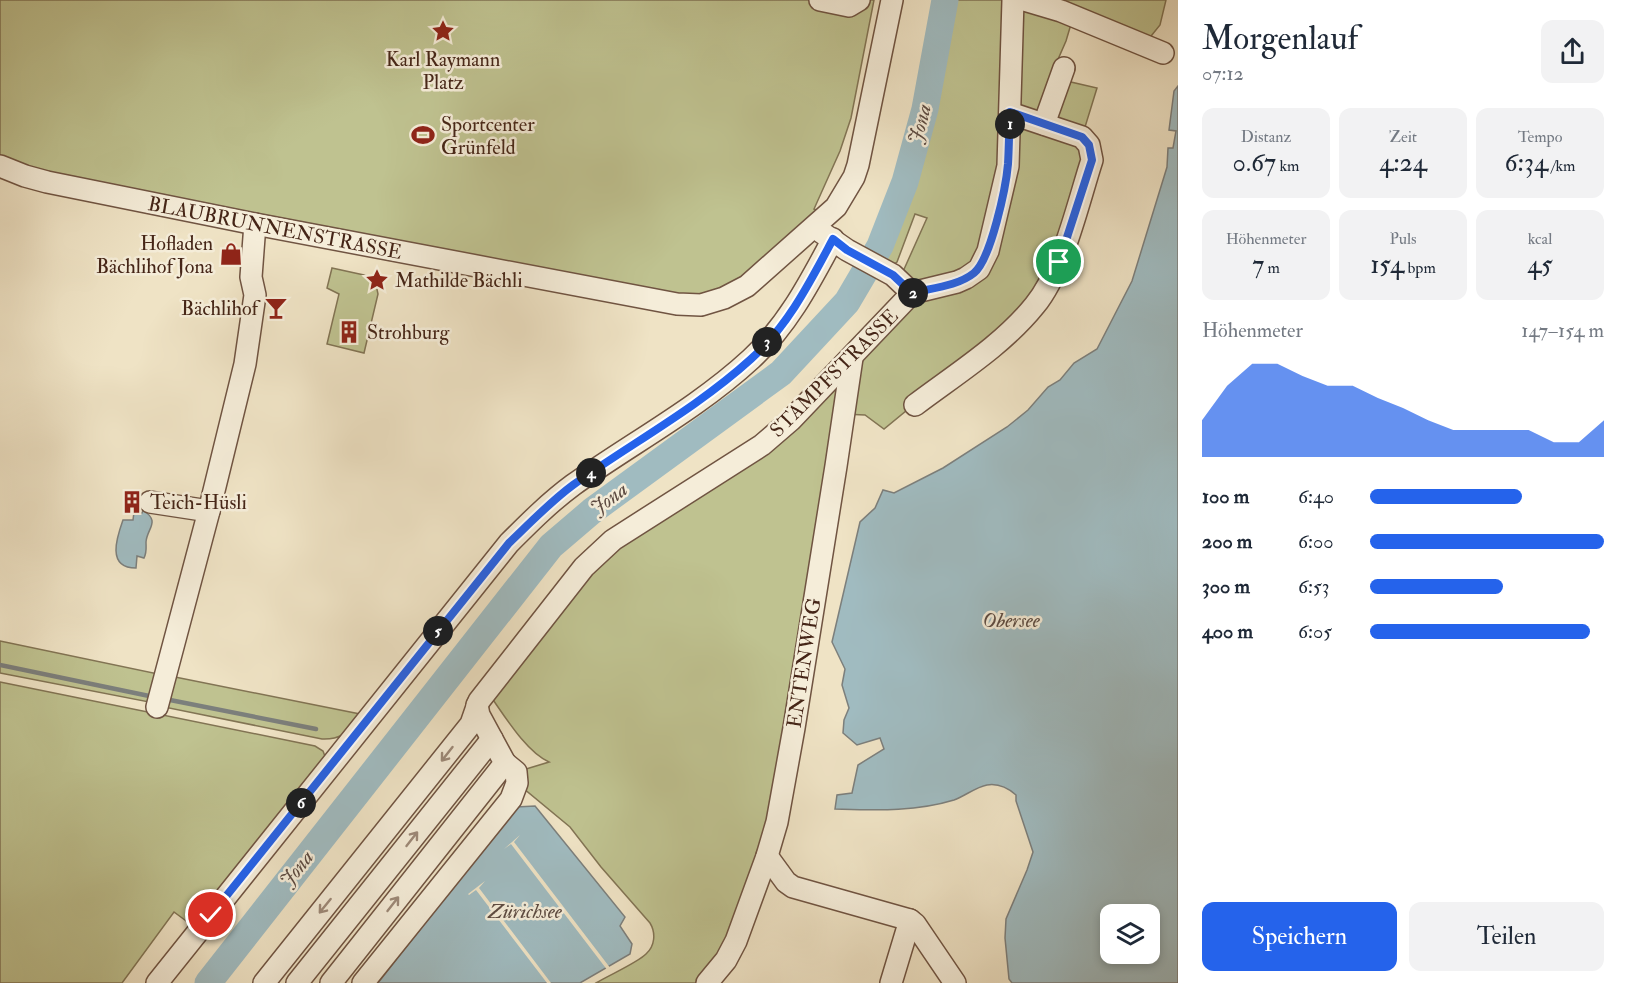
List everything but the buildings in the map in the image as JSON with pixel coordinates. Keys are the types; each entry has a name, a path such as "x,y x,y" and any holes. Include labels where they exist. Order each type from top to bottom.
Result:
{"street":[{"path":"820,0 849,6 859,0"},
{"name":"BLAUBRUNNENSTRASSE","path":"0,166 47,182 255,224 677,304 701,305 724,298 747,286 836,207 854,177 858,165 892,0"},
{"name":"STAMPFSTRASSE","path":"264,983 471,724 477,705 584,567 613,540 762,445 791,420 912,293 974,274 988,251 1008,166 1013,0"},
{"path":"1024,0 1061,11 1164,53"},
{"path":"1044,124 1064,68"},
{"path":"915,405 1002,339 1036,304 1059,262 1092,160 1089,145 1082,137 1010,112"},
{"path":"160,699 245,364 255,295 251,277 255,224"},
{"path":"813,228 893,275 912,293"},
{"path":"157,983 509,543 542,510 573,486 710,393 752,358 778,331 798,302 833,239"},
{"name":"ENTENWEG","path":"707,983 726,960 736,941 777,822 794,729 852,358"},
{"path":"150,501 209,511"},
{"path":"363,983 511,799 517,783 516,772 505,763 479,715 477,705"},
{"path":"297,983 492,739"},
{"path":"331,983 505,763"},
{"path":"767,856 786,882 793,887 910,920 921,930 955,983"},
{"path":"891,983 910,920"}],"green space":[{"name":"Sportcenter Grünfeld","path":"0,0 874,0 851,118 840,151 814,209 824,213 753,274 709,295 663,295 4,163 0,179"},
{"path":"955,0 1007,0 1003,155 980,256 963,272 919,281 901,276 927,218 915,214 897,262 890,267 884,264 896,232 925,134"},
{"path":"1020,0 1166,0 1160,25 1147,41 1074,14 1056,64 1071,82 1097,88 1085,127 1089,145 1036,304 884,429 865,415 843,414 777,822 707,983 596,983 642,958 649,951 654,935 652,927 570,827 517,783 516,772 549,762 524,742 489,694 591,568 693,495 913,305 990,264"},
{"path":"332,268 364,275 375,280 378,294 364,353 327,344 339,294 327,288"},
{"path":"0,641 163,675 154,703 0,673"},
{"path":"170,676 365,715 341,736 322,739 164,707"},
{"path":"0,682 315,746 323,751 326,759 193,926 174,912 122,983 0,983"}],"water":[{"name":"Obersee","path":"1178,86 1178,983 1012,983 1009,979 1005,938 1006,919 1033,852 1016,795 1003,787 987,785 954,800 924,807 835,809 837,795 852,793 858,765 884,749 880,738 857,745 843,733 844,720 849,708 842,685 845,669 832,642 860,522 875,508 883,490 894,493 943,468 1007,427 1028,410 1048,387 1060,380 1074,363 1097,349 1132,281 1167,167 1168,148 1173,148 1176,131 1169,130 1174,91"},
{"path":"143,510 152,522 146,542 146,554 144,558 137,556 136,568 127,567 120,563 117,557 118,535 123,520 133,520 134,512 142,513"},
{"name":"Zürichsee","path":"535,806 625,917 620,926 632,944 630,954 580,983 378,983 516,807"}],"pier":[{"path":"520,835 514,842 611,969 608,971 511,844 504,849"},
{"path":"485,881 479,888 551,983 547,983 476,890 468,894"}],"waterway":[{"name":"Jona","path":"208,983 551,546 592,511 781,373 847,302 880,246 905,182 925,109 945,0"},
{"path":"0,665 154,697"},
{"path":"165,699 316,729"}],"place":[{"name":"Karl Raymann Platz","path":"443,31"},
{"name":"Sportcenter Grünfeld","path":"423,135"},
{"name":"Hofladen Bächlihof Jona","path":"231,254"},
{"name":"Mathilde Bächli","path":"377,280"},
{"name":"Bächlihof","path":"276,308"},
{"name":"Strohburg","path":"349,332"},
{"name":"Teich-Hüsli","path":"132,502"}],"route":[{"path":"211,915 509,543 542,510 573,486 710,393 752,358 778,331 798,302 833,239 847,250 893,275 912,293 957,282 979,269 988,251 1008,166 1010,112 1082,137 1089,145 1092,160 1059,262"}]}
